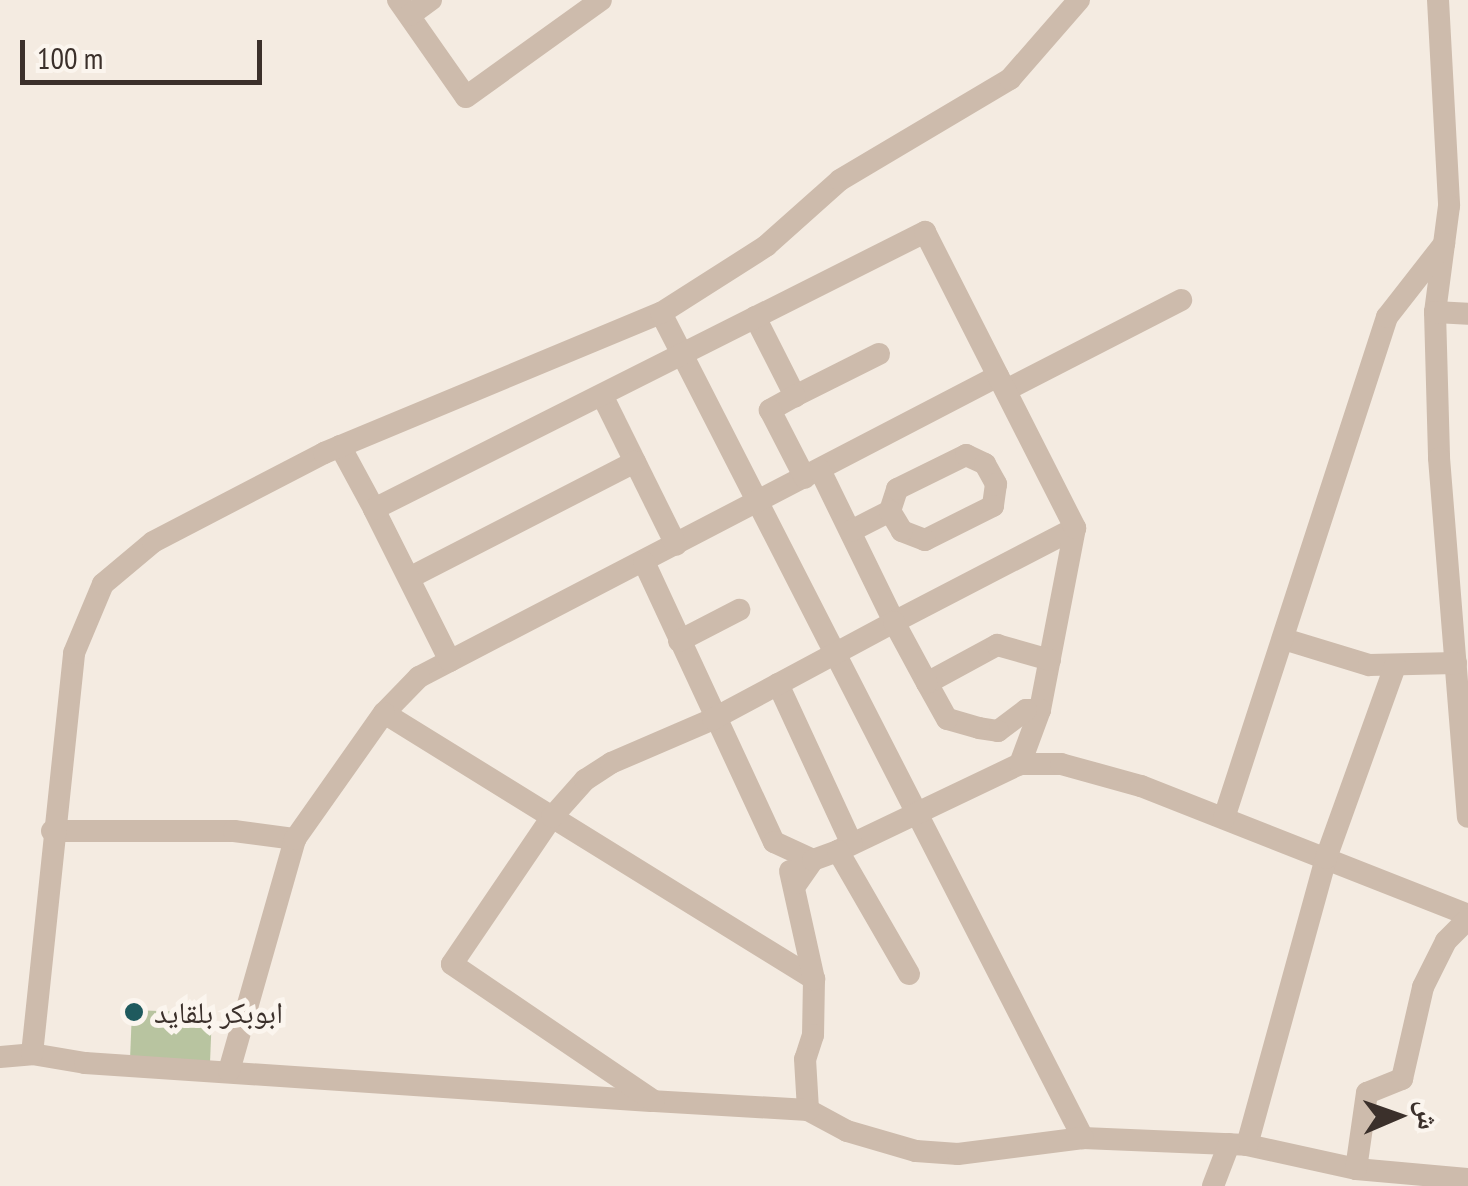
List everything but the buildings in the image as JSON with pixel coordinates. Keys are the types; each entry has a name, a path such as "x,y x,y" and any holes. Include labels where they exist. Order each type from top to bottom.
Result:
{"street":[{"path":"431,0 404,8 466,97 601,0"},
{"path":"32,1054 52,831 74,652 103,584 153,542 340,446 661,313 766,246 840,180 1010,78 1079,0"},
{"path":"1438,0 1449,206 1436,312 1439,458 1461,675 1468,817"},
{"path":"374,509 925,232 1076,528 1040,710 1020,764"},
{"path":"1224,818 1287,640 1344,436 1386,317 1444,244"},
{"path":"229,1071 295,839 384,713 419,678 812,474 1182,300"},
{"path":"1436,312 1468,314"},
{"path":"661,313 912,812 1083,1138"},
{"path":"755,318 795,396"},
{"path":"879,354 770,410 851,531 894,622 947,719 998,731 1026,710 1040,710"},
{"path":"602,395 676,545"},
{"path":"340,446 450,661"},
{"path":"851,531 890,510 897,489 966,455 985,464 996,484 993,506 924,540 902,531 890,510"},
{"path":"408,578 635,462"},
{"path":"654,1101 452,964 552,817 585,780 611,763 714,719 1076,528"},
{"path":"644,562 714,719 797,883 814,979 813,1035 805,1059 808,1110"},
{"path":"679,641 739,610"},
{"path":"1287,640 1368,665 1461,675"},
{"path":"927,683 997,644 1050,660"},
{"path":"1214,1186 1238,1145 1326,858 1395,666"},
{"path":"778,684 845,847 909,974"},
{"path":"384,713 814,979"},
{"path":"797,883 813,860 912,812 1020,764 1061,764 1224,818 1468,917 1446,941 1423,987 1402,1079 1367,1093 1356,1169"},
{"path":"52,831 234,832 295,839"},
{"path":"774,842 813,860"},
{"path":"0,1058 32,1054 808,1110 847,1131 916,1151 958,1154 1083,1138 1238,1145 1356,1169 1468,1178"}],"green space":[{"path":"132,1010 212,1013 210,1063 130,1060"}],"place":[{"name":"ابوبكر بلقايد","path":"134,1012"}]}
